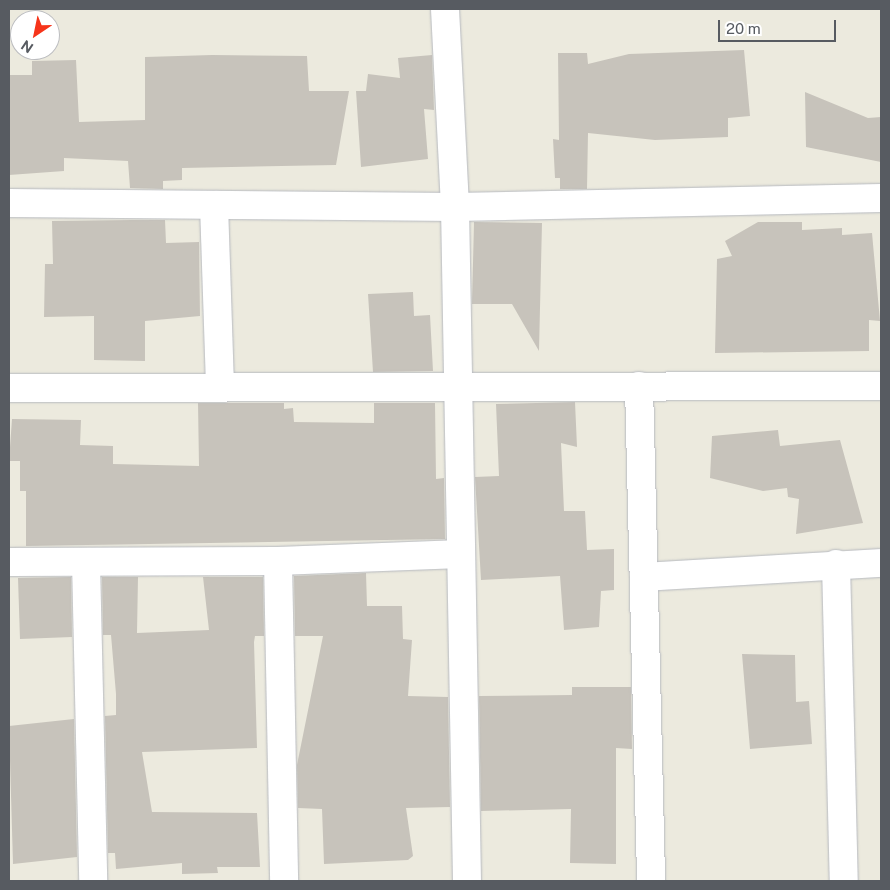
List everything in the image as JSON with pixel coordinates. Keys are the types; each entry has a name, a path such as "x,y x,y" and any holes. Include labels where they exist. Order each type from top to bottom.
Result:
{"street":[{"path":"445,9 456,207 467,881"},
{"path":"9,204 456,207 881,198"},
{"path":"214,205 220,387"},
{"path":"639,386 651,881"},
{"path":"9,388 881,386"},
{"path":"9,562 278,561 461,554"},
{"path":"278,561 284,881"},
{"path":"86,562 93,881"},
{"path":"644,577 836,564 881,563"},
{"path":"836,564 844,881"}],"building":[{"path":"744,50 750,116 728,118 728,137 655,140 588,133 587,189 560,189 560,178 555,178 553,139 559,140 558,53 587,53 588,64 629,54"},
{"path":"212,55 307,56 309,91 349,91 336,165 182,168 182,180 163,181 163,189 130,188 128,161 64,158 64,171 9,175 10,75 32,75 32,61 76,60 79,122 145,120 145,57"},
{"path":"432,55 434,110 424,109 428,159 361,167 356,91 366,91 368,74 400,78 398,58"},
{"path":"805,92 868,118 881,117 881,162 806,147"},
{"path":"165,220 166,243 199,242 200,316 145,321 145,361 94,360 94,316 44,317 45,264 53,264 52,221"},
{"path":"474,222 542,223 539,351 512,304 472,304"},
{"path":"758,222 802,222 802,230 842,228 842,235 872,233 880,321 869,320 869,351 715,353 717,259 732,256 725,241"},
{"path":"413,292 414,316 430,315 433,371 373,372 368,294"},
{"path":"575,402 577,447 561,443 564,511 585,511 587,550 614,549 614,590 601,591 599,627 564,630 560,576 481,580 475,477 499,476 496,404"},
{"path":"198,403 284,403 284,409 293,408 294,422 374,423 374,403 435,403 436,479 444,478 445,539 26,546 26,491 20,491 20,461 9,461 12,419 81,420 80,445 113,446 113,464 199,466"},
{"path":"778,430 780,446 840,440 863,523 796,534 799,499 788,497 787,488 763,491 710,478 712,436"},
{"path":"366,573 367,606 402,606 403,639 412,640 408,696 448,697 450,807 406,808 413,856 408,860 324,864 322,809 298,808 297,765 323,636 295,636 294,576"},
{"path":"71,577 72,637 20,639 18,578"},
{"path":"102,577 138,577 137,633 209,630 203,577 263,577 264,636 255,636 254,642 257,748 142,752 152,812 257,813 260,867 217,867 218,873 182,874 182,863 116,869 115,853 108,853 105,716 116,715 116,694 111,635 103,635"},
{"path":"742,654 795,655 796,702 809,701 812,744 750,749"},
{"path":"572,687 631,687 632,749 616,748 616,864 570,863 571,809 481,811 479,696 572,695"},
{"path":"74,719 77,857 13,864 9,726"}]}
